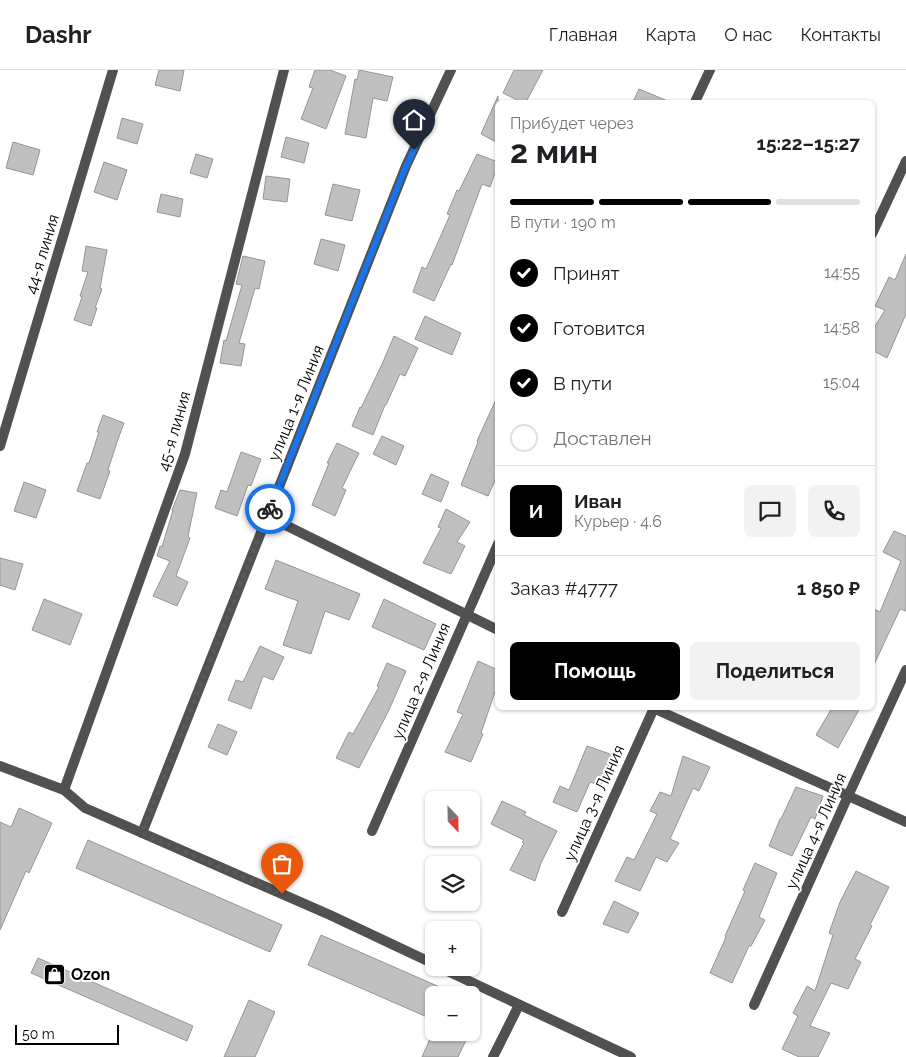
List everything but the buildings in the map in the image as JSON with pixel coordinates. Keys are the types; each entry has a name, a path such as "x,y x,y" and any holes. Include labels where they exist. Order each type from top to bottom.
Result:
{"street":[{"name":"44-я линия","path":"0,446 113,70"},
{"name":"45-я линия","path":"64,790 185,454 284,70"},
{"name":"улица 1-я Линия","path":"142,833 406,166 451,70"},
{"path":"696,100 710,70"},
{"path":"875,228 906,161"},
{"path":"267,516 495,628"},
{"name":"улица 2-я Линия","path":"372,831 495,551"},
{"name":"улица 4-я Линия","path":"754,1005 906,670"},
{"name":"улица 3-я Линия","path":"562,912 653,710"},
{"path":"658,710 906,822"},
{"path":"0,766 64,790 86,808 330,915 425,960"},
{"path":"458,976 631,1057"},
{"path":"492,1057 519,1004"}],"way so far":[{"path":"270,509 142,833 282,894"}],"place":[{"name":"Ozon","path":"55,974"}],"route":[{"path":"270,509 414,150"}]}
